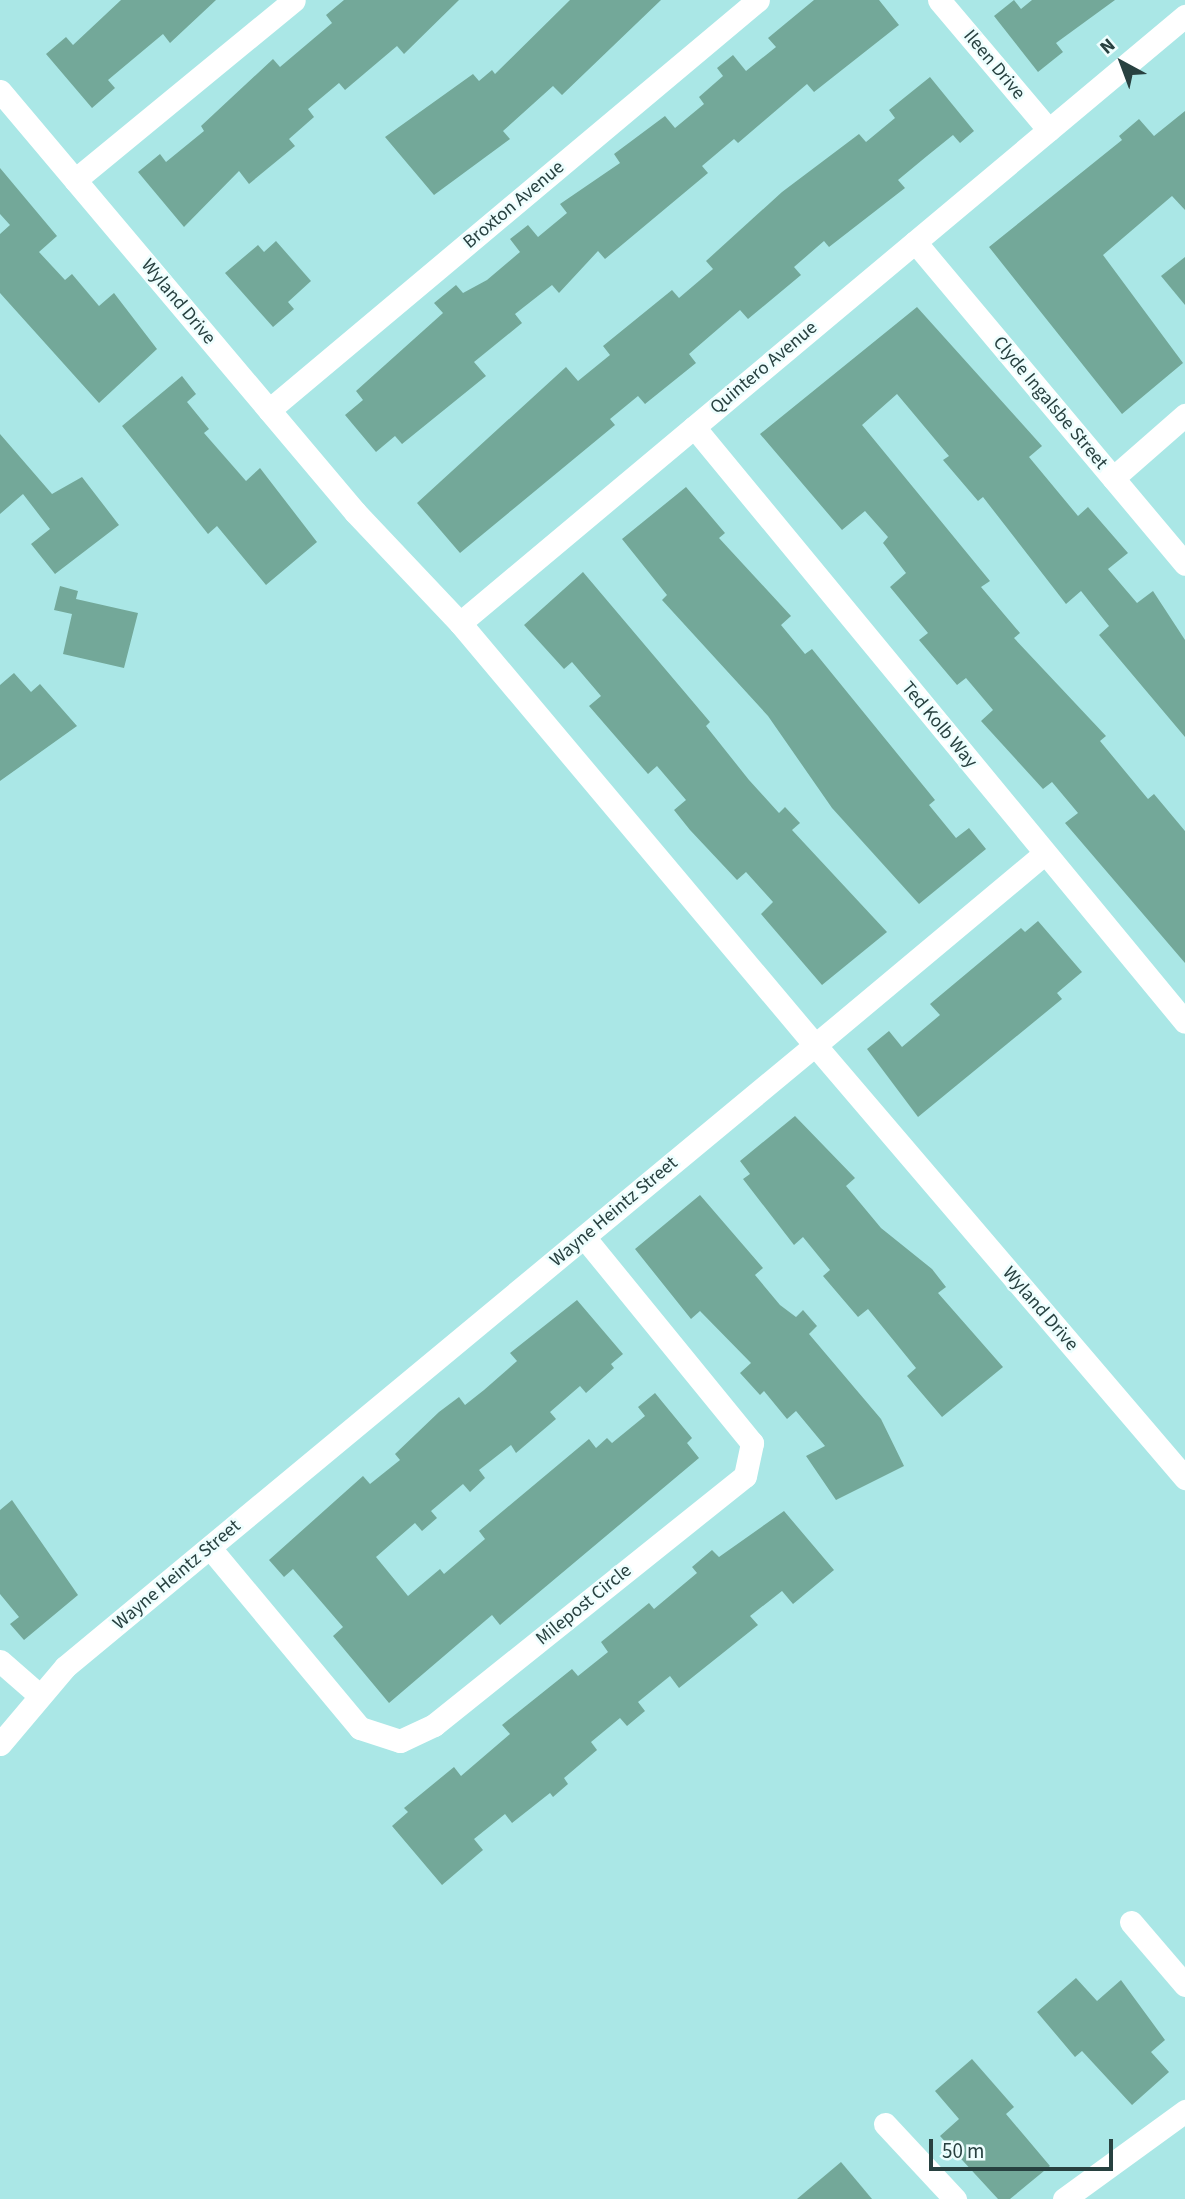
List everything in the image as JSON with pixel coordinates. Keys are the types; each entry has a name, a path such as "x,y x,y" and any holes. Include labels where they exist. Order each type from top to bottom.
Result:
{"street":[{"path":"75,180 294,0"},
{"name":"Broxton Avenue","path":"269,410 758,0"},
{"name":"Ileen Drive","path":"939,0 1049,130"},
{"name":"Quintero Avenue","path":"460,623 1185,16"},
{"name":"Wyland Drive","path":"0,91 355,512 460,623"},
{"name":"Clyde Ingalsbe Street","path":"915,242 1185,564"},
{"path":"1113,478 1185,415"},
{"name":"Ted Kolb Way","path":"694,427 1185,1023"},
{"path":"460,623 815,1045"},
{"name":"Wayne Heintz Street","path":"0,1744 39,1695 210,1548 1045,853"},
{"name":"Wyland Drive","path":"815,1045 1185,1478"},
{"name":"Milepost Circle","path":"210,1548 360,1728 400,1741 433,1725 745,1476 752,1443 584,1237"},
{"path":"0,1661 39,1695"},
{"path":"1131,1922 1185,1985"},
{"path":"1064,2199 1185,2111"},
{"path":"885,2124 955,2199"}],"building":[{"path":"121,0 216,0 170,43 163,34 108,80 115,88 92,108 46,54 66,37 73,45"},
{"path":"344,0 459,0 404,54 397,46 345,90 339,83 308,109 314,117 289,139 295,146 249,184 239,171 184,227 138,172 160,154 166,162 204,131 201,126 273,59 280,67 332,23 326,15"},
{"path":"570,0 661,0 562,95 553,86 503,131 510,139 434,195 385,137 473,74 479,81 492,70 495,74"},
{"path":"814,0 879,0 899,25 814,92 807,84 738,143 734,139 702,166 708,173 605,259 598,251 559,293 552,285 515,314 522,323 474,362 486,376 402,444 395,436 376,452 345,415 363,400 356,391 443,313 434,303 456,285 463,293 487,280 520,252 510,239 528,225 538,237 567,213 560,204 620,163 614,154 665,116 675,128 704,104 699,97 723,76 717,68 733,55 746,71 776,47 768,38"},
{"path":"1014,0 1021,9 1032,0 1115,0 1056,43 1063,52 1038,72 994,16"},
{"path":"930,77 974,131 960,143 953,135 927,156 898,180 905,188 829,247 824,241 794,267 801,275 748,319 740,310 689,354 696,363 645,404 638,396 610,419 615,425 460,553 417,503 566,367 578,381 610,355 603,346 672,290 679,298 713,269 706,261 782,192 859,134 866,142 895,118 889,110"},
{"path":"1185,111 1185,210 1172,196 1103,255 1183,363 1122,414 989,247 1122,140 1119,136 1139,119 1154,136"},
{"path":"0,168 57,236 39,252 65,280 72,274 99,306 114,293 157,349 99,403 0,293 0,234 10,225 0,214"},
{"path":"276,241 311,281 288,302 294,309 273,327 225,273 258,245 264,252"},
{"path":"1185,257 1185,305 1161,276"},
{"path":"917,307 1042,446 1029,457 1078,516 1088,507 1128,553 1108,569 1137,603 1153,591 1185,640 1185,737 1099,635 1109,626 1081,591 1066,604 983,497 978,501 943,460 949,456 897,394 862,425 990,581 981,587 1020,633 1014,638 1106,736 1100,741 1148,799 1154,794 1185,831 1185,963 1065,823 1078,813 1052,782 1043,789 981,721 993,710 966,678 957,685 919,640 928,633 890,587 906,573 883,543 888,537 865,511 842,530 760,434"},
{"path":"182,376 196,394 187,402 209,429 204,433 246,481 260,468 317,542 266,585 217,526 208,534 122,426"},
{"path":"0,434 52,494 82,477 119,525 55,574 31,544 50,529 23,494 0,514"},
{"path":"686,487 725,533 719,538 791,616 781,625 805,654 812,649 935,800 929,805 956,838 969,828 986,849 919,904 832,808 768,716 662,600 667,595 622,539"},
{"path":"583,572 710,722 706,726 749,780 779,813 785,807 800,823 792,830 887,932 822,985 761,914 773,902 746,872 737,880 690,830 674,810 686,800 657,766 648,774 589,706 601,696 572,662 564,669 524,625"},
{"path":"60,586 78,591 76,599 138,613 124,668 63,654 72,614 54,610"},
{"path":"14,673 31,692 40,684 77,726 0,781 0,685"},
{"path":"1038,921 1082,972 1057,993 1062,999 918,1117 867,1049 889,1031 902,1047 940,1015 930,1004 1021,928 1025,932"},
{"path":"795,1116 855,1178 846,1186 881,1228 932,1269 946,1287 938,1293 1003,1367 942,1417 907,1376 916,1368 868,1309 858,1317 823,1276 830,1270 803,1237 794,1245 743,1179 750,1174 740,1161"},
{"path":"700,1195 763,1268 755,1275 780,1305 796,1317 803,1310 817,1326 809,1334 881,1419 904,1466 836,1500 806,1456 825,1446 796,1411 787,1419 764,1391 760,1395 740,1373 751,1363 700,1311 691,1319 635,1249"},
{"path":"577,1300 623,1354 611,1364 614,1368 586,1393 580,1386 550,1412 556,1419 516,1453 511,1445 479,1470 485,1478 470,1492 463,1484 431,1511 437,1518 422,1531 415,1523 376,1557 408,1596 440,1569 444,1574 485,1539 479,1531 589,1439 596,1448 607,1438 612,1443 645,1416 638,1407 655,1393 692,1438 687,1443 699,1458 500,1625 492,1615 389,1703 333,1636 343,1627 293,1569 284,1577 269,1560 363,1476 370,1484 400,1460 395,1454 439,1412 459,1397 465,1405 484,1390 517,1361 510,1353"},
{"path":"12,1500 78,1595 24,1640 10,1624 19,1617 0,1594 0,1510"},
{"path":"784,1511 834,1570 793,1604 782,1591 750,1616 758,1625 679,1688 670,1676 638,1702 645,1711 627,1726 620,1718 591,1742 597,1750 564,1778 568,1784 553,1797 550,1793 512,1823 505,1814 474,1839 483,1850 442,1885 392,1826 408,1812 404,1808 454,1767 461,1776 510,1734 502,1725 572,1669 578,1676 608,1652 601,1642 649,1603 654,1609 697,1573 692,1567 712,1550 719,1557"},
{"path":"1076,1978 1097,2001 1121,1980 1165,2040 1151,2052 1169,2072 1132,2105 1082,2051 1075,2057 1037,2012"},
{"path":"972,2059 1014,2107 1006,2114 1050,2166 1010,2199 998,2199 940,2136 959,2119 935,2091"},
{"path":"841,2162 872,2199 797,2199"}]}
